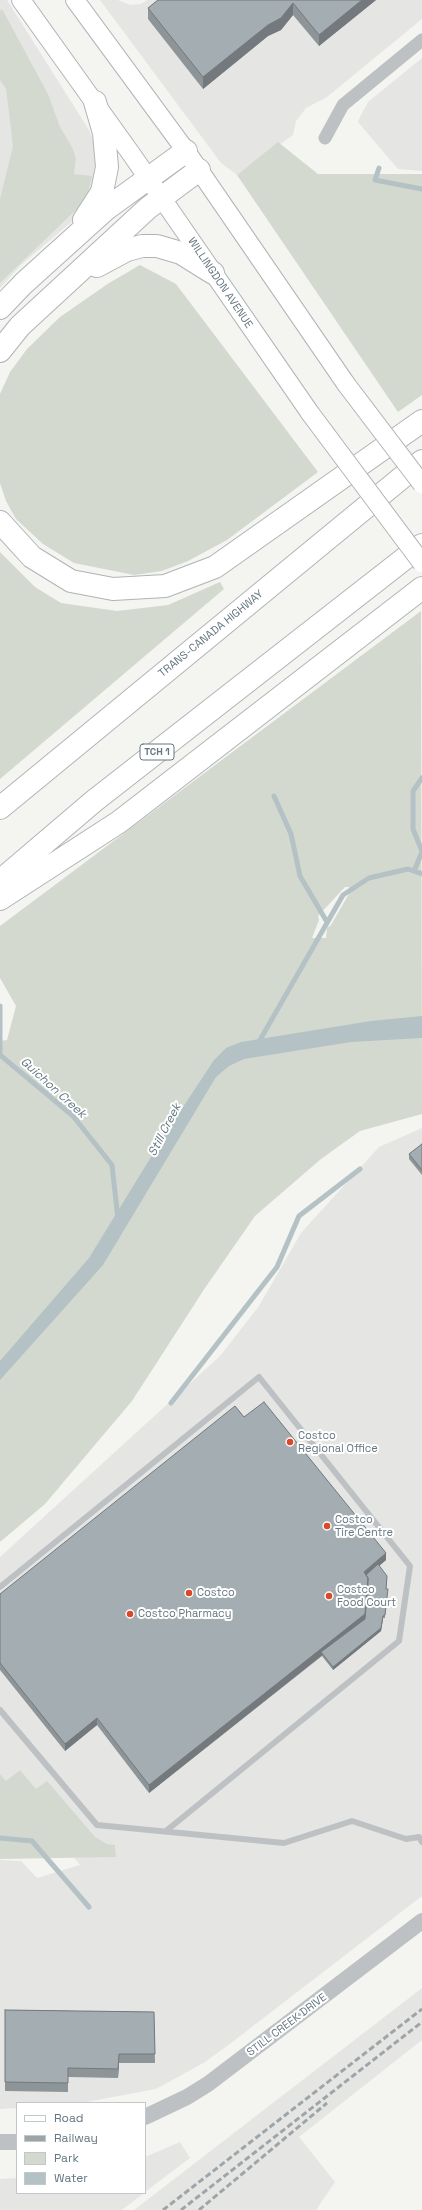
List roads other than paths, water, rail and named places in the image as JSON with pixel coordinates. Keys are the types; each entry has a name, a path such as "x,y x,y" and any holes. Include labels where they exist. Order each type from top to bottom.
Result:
{"highway":[{"path":"56,254 87,216 102,192 107,155 95,102"},
{"path":"0,308 56,254 106,209 186,151"},
{"path":"0,351 20,326 161,197 199,170"},
{"path":"68,282 127,250 142,246 157,246 181,253 213,273"},
{"path":"0,522 32,557 71,581 113,589 165,586 216,567 422,421"},
{"name":"TRANS-CANADA HIGHWAY","path":"0,808 422,461"},
{"name":"TCH 1","path":"0,881 94,801 422,545"},
{"path":"0,900 118,822 422,588"}],"main road":[{"name":"WILLINGDON AVENUE","path":"20,0 95,102 310,413 422,563"},
{"path":"75,0 186,151 346,384 422,484"}],"street":[{"path":"325,138 343,105 422,40"},
{"name":"STILL CREEK DRIVE","path":"146,2117 187,2097 208,2084 422,1920"},
{"path":"0,2142 16,2142"}],"lane":[{"path":"0,1587 259,1377 410,1566 399,1642 166,1831"},
{"path":"0,1710 97,1825 284,1843 352,1821 406,1839 419,1837 422,1842"}],"water":[{"path":"422,1016 422,1038 351,1042 244,1059 229,1066 216,1077 103,1265 0,1380 0,1361 89,1258 162,1139 214,1060 226,1048 241,1042 371,1021"}],"waterway":[{"path":"379,168 375,180 422,189"},
{"path":"422,778 413,791 413,829 422,851"},
{"path":"274,796 291,834 300,876 327,922"},
{"path":"414,871 422,852"},
{"path":"260,1040 343,895 369,878 408,869 422,874"},
{"name":"Guichon Creek","path":"0,1006 0,1055 73,1116 112,1165 118,1219"},
{"path":"171,1403 277,1267 299,1216 360,1169"},
{"path":"0,1838 32,1841 89,1907"}],"railway":[{"path":"163,2210 422,2009"},
{"path":"181,2210 422,2022"},
{"path":"199,2210 327,2103"}],"place":[{"name":"Costco Regional Office","path":"290,1442"},
{"name":"Costco Tire Centre","path":"327,1526"},
{"name":"Costco","path":"189,1593"},
{"name":"Costco Food Court","path":"329,1596"},
{"name":"Costco Pharmacy","path":"130,1614"}],"water label":[{"name":"Still Creek","path":"165,1130"}]}
